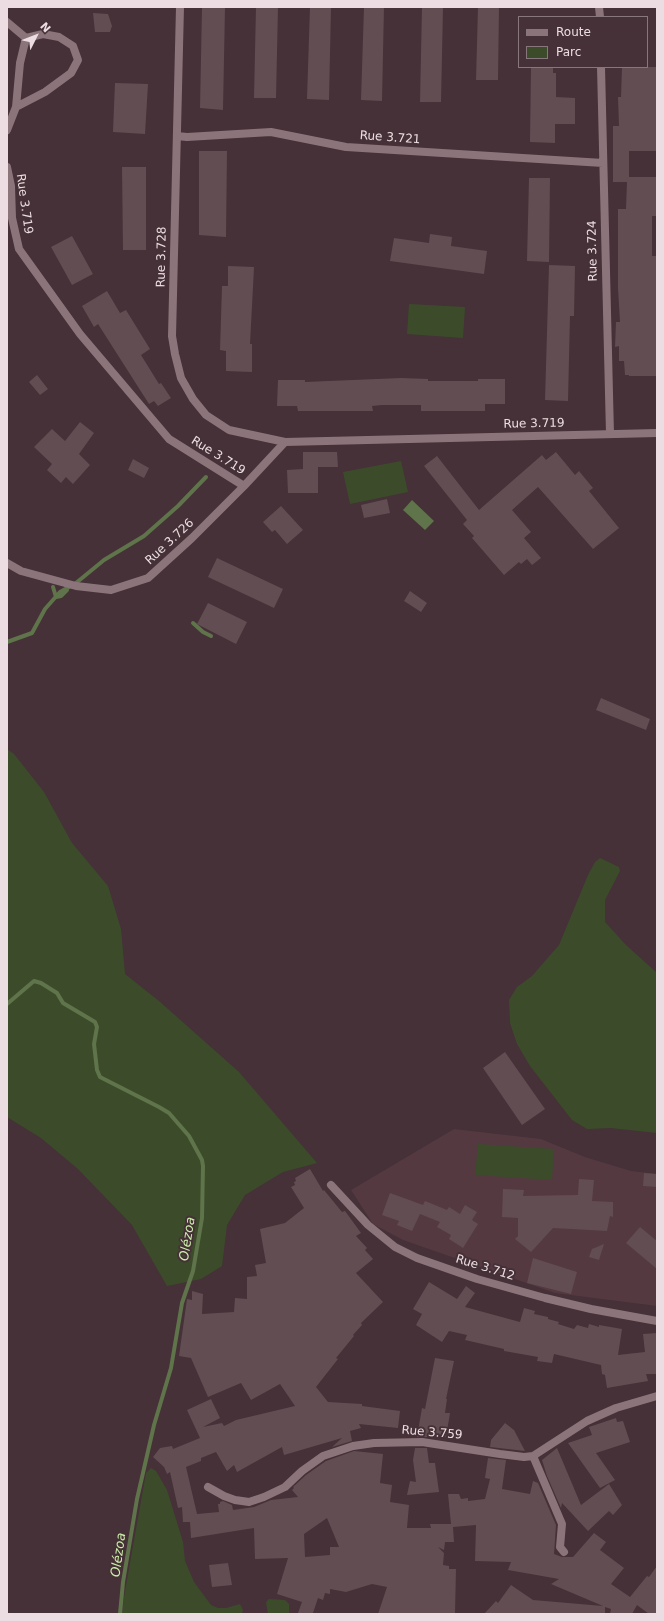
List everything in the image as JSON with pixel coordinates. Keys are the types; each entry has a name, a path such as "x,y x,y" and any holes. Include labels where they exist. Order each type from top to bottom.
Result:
{"street":[{"name":"Rue 3.728","path":"180,7 172,336 175,354 181,378 193,399 206,415 229,430 285,442"},
{"path":"7,22 26,38"},
{"path":"16,107 45,92 71,73 78,60 73,46 59,37 44,34 26,38"},
{"path":"7,130 16,107 20,63 26,38"},
{"name":"Rue 3.724","path":"601,68 610,434"},
{"name":"Rue 3.721","path":"178,136 187,137 271,132 346,147 603,163"},
{"name":"Rue 3.719","path":"7,167 11,186 12,218 19,249 80,334 169,439 244,486 285,442 657,433"},
{"name":"Rue 3.726","path":"7,563 21,571 76,586 111,590 148,578 192,538 244,486"},
{"name":"Rue 3.712","path":"332,1185 368,1225 395,1247 417,1258 477,1279 545,1298 591,1309 657,1321"},
{"path":"564,1552 560,1548 562,1524 533,1456 587,1421 616,1408 657,1396"},
{"name":"Rue 3.759","path":"208,1487 229,1498 249,1502 285,1487 302,1471 323,1456 353,1446 374,1443 422,1442 500,1454 524,1457 533,1456"}],"shaded area":[{"path":"412,500 434,521 425,530 403,510"},
{"path":"454,1129 541,1139 585,1157 631,1171 657,1174 657,1306 555,1293 403,1240 373,1224 351,1190"}],"green space":[{"path":"409,304 465,307 463,338 407,334"},
{"path":"401,461 408,492 350,504 343,472"},
{"path":"7,749 14,754 44,792 72,843 108,886 121,929 125,974 159,1001 239,1072 317,1163 283,1172 245,1195 227,1225 222,1266 201,1279 167,1286 132,1225 78,1169 41,1138 7,1117"},
{"path":"600,858 619,867 620,871 605,900 605,922 626,945 657,973 657,1133 611,1128 587,1129 572,1120 530,1066 517,1044 510,1023 509,1000 517,987 532,976 559,945 588,875 595,862"},
{"path":"478,1144 554,1149 552,1180 475,1175"},
{"path":"151,1468 156,1471 167,1490 183,1542 185,1561 194,1582 211,1605 218,1608 226,1608 240,1604 243,1610 242,1614 122,1614 146,1473"},
{"path":"269,1599 285,1600 289,1604 289,1614 268,1614 266,1602"}],"building":[{"path":"202,7 225,7 223,110 200,108"},
{"path":"256,7 278,7 276,98 254,98"},
{"path":"310,7 331,7 329,100 307,99"},
{"path":"364,7 384,7 382,101 361,100"},
{"path":"422,7 443,7 441,102 420,102"},
{"path":"478,7 499,7 498,80 476,80"},
{"path":"93,13 108,14 112,26 110,32 95,32"},
{"path":"657,67 657,151 629,151 629,177 657,177 657,216 652,216 652,256 657,256 657,376 625,375 624,361 619,361 619,346 615,347 616,322 620,322 618,288 618,209 626,209 627,182 613,182 613,126 619,126 618,97 621,97 622,68"},
{"path":"531,68 553,68 553,73 556,73 556,97 575,98 575,124 555,124 555,143 530,142"},
{"path":"115,83 148,84 145,134 113,132"},
{"path":"199,151 227,151 226,237 199,235"},
{"path":"122,167 146,167 146,250 123,250"},
{"path":"529,178 550,178 549,262 527,261"},
{"path":"430,234 452,237 451,246 487,251 484,274 390,261 394,238 429,243"},
{"path":"72,236 93,274 72,285 51,247"},
{"path":"549,265 575,266 574,316 570,316 568,401 545,400"},
{"path":"228,266 254,267 250,344 252,344 252,372 226,371 226,351 220,350 222,286 228,286"},
{"path":"107,291 120,313 126,310 150,349 141,355 159,384 161,383 171,398 158,406 154,401 149,404 98,324 94,327 82,306"},
{"path":"37,375 48,389 40,395 29,382"},
{"path":"401,378 428,379 428,381 478,381 478,379 505,379 505,404 485,404 485,411 421,411 421,405 382,405 372,406 373,411 298,411 297,406 277,406 278,380 305,380 305,382"},
{"path":"80,422 94,433 79,454 90,465 73,484 66,477 61,483 47,470 52,464 34,447 52,429 65,441"},
{"path":"303,452 337,452 338,467 318,467 318,493 288,493 287,470 303,469"},
{"path":"556,452 575,475 579,471 593,488 589,491 619,528 593,549 538,487 512,510 531,532 524,538 541,558 532,565 527,559 521,564 519,562 504,575 472,538 474,536 463,524 467,520 424,466 437,456 479,510 542,455 546,460"},
{"path":"133,459 149,468 144,478 128,470"},
{"path":"387,499 390,513 364,518 361,505"},
{"path":"281,506 303,530 287,544 275,530 272,532 263,522"},
{"path":"217,558 283,589 274,608 208,577"},
{"path":"410,591 427,603 421,612 404,601"},
{"path":"208,603 247,622 236,644 197,624"},
{"path":"601,698 650,719 646,730 596,710"},
{"path":"505,1052 545,1109 522,1125 483,1068"},
{"path":"310,1169 323,1191 324,1190 342,1212 345,1211 361,1233 356,1236 367,1248 365,1250 373,1259 356,1273 383,1302 361,1323 362,1325 353,1335 354,1336 336,1358 338,1359 316,1387 328,1402 362,1404 362,1406 400,1411 398,1428 359,1424 361,1428 350,1431 352,1441 332,1447 342,1438 284,1455 282,1447 237,1472 234,1465 227,1471 216,1452 201,1458 201,1461 186,1467 197,1514 219,1512 218,1504 223,1501 232,1505 233,1510 254,1507 271,1500 298,1497 292,1490 294,1488 293,1487 306,1475 326,1461 354,1451 383,1454 380,1483 392,1485 390,1502 409,1505 407,1528 431,1528 430,1524 451,1524 448,1494 459,1494 461,1499 468,1498 468,1501 485,1499 490,1479 485,1478 488,1458 506,1460 502,1489 530,1494 533,1481 538,1483 556,1525 554,1554 562,1557 573,1557 594,1533 606,1542 600,1550 624,1568 611,1584 630,1597 657,1566 657,1614 649,1614 637,1605 632,1614 610,1614 611,1609 605,1607 605,1614 484,1614 496,1601 498,1603 511,1585 533,1600 603,1606 551,1584 559,1579 508,1570 511,1562 475,1561 476,1525 453,1527 454,1542 445,1542 444,1550 438,1547 444,1553 443,1565 449,1566 449,1569 456,1569 455,1614 378,1614 387,1587 372,1584 346,1592 330,1589 330,1594 325,1593 323,1600 318,1598 313,1613 298,1613 302,1602 277,1594 288,1558 255,1559 254,1528 191,1538 190,1522 183,1522 182,1507 178,1508 170,1472 167,1474 164,1467 153,1457 160,1448 172,1446 173,1449 200,1438 187,1410 211,1399 220,1418 203,1427 222,1423 224,1426 236,1420 295,1406 280,1384 251,1400 241,1383 208,1397 191,1358 179,1356 187,1299 192,1300 192,1291 203,1294 202,1314 234,1312 235,1298 247,1299 247,1277 257,1276 255,1265 266,1263 260,1229 285,1223 304,1208 291,1187 295,1185 295,1178","holes":["327,1518 339,1547 330,1547 330,1555 305,1557 304,1534"]},
{"path":"644,1173 657,1174 657,1187 643,1186"},
{"path":"579,1179 594,1180 592,1201 613,1202 613,1217 610,1216 607,1231 553,1228 531,1252 515,1239 518,1236 518,1218 502,1217 503,1189 524,1190 523,1196 578,1195"},
{"path":"390,1193 423,1205 425,1201 447,1210 449,1207 460,1214 465,1205 477,1212 472,1220 478,1224 463,1248 449,1239 451,1235 437,1227 440,1222 420,1214 412,1231 397,1225 399,1221 382,1215"},
{"path":"640,1227 657,1241 657,1269 626,1243"},
{"path":"604,1244 599,1260 589,1257 592,1249"},
{"path":"533,1258 577,1272 571,1294 527,1283"},
{"path":"429,1282 457,1299 466,1286 475,1293 465,1307 520,1322 524,1308 535,1311 534,1314 548,1317 548,1319 559,1322 558,1324 574,1329 577,1325 588,1328 589,1324 599,1327 599,1325 622,1329 618,1355 645,1352 643,1334 657,1333 657,1374 646,1374 648,1381 607,1388 605,1375 602,1374 601,1365 554,1354 552,1363 537,1361 538,1357 504,1351 504,1349 465,1340 467,1335 449,1331 442,1342 416,1325 422,1314 413,1309"},
{"path":"435,1358 454,1361 446,1399 445,1413 450,1413 446,1437 428,1434 428,1437 417,1437 422,1408 425,1409"},
{"path":"616,1418 617,1422 623,1421 630,1442 596,1453 615,1480 600,1488 568,1443 592,1435 589,1427"},
{"path":"505,1423 514,1430 525,1451 490,1447 491,1440"},
{"path":"415,1448 427,1448 429,1463 435,1463 439,1492 407,1495 410,1481 416,1482 413,1460"},
{"path":"557,1448 581,1505 609,1484 622,1505 613,1515 609,1511 588,1531 562,1503 561,1508 547,1476 542,1460"},
{"path":"228,1563 232,1585 212,1587 209,1565"}],"waterway":[{"path":"7,642 32,633 45,609 60,592 76,583 104,560 144,536 178,506 206,477"},
{"path":"53,587 56,597 61,596 67,590"},
{"path":"193,623 203,632 211,636"},
{"name":"Olézoa","path":"7,1004 34,981 41,983 57,993 63,1003 95,1022 97,1027 94,1044 97,1070 100,1077 169,1113 189,1136 202,1160 202,1218 193,1271 182,1303 171,1368 154,1425 137,1499 123,1582 120,1614"}]}
